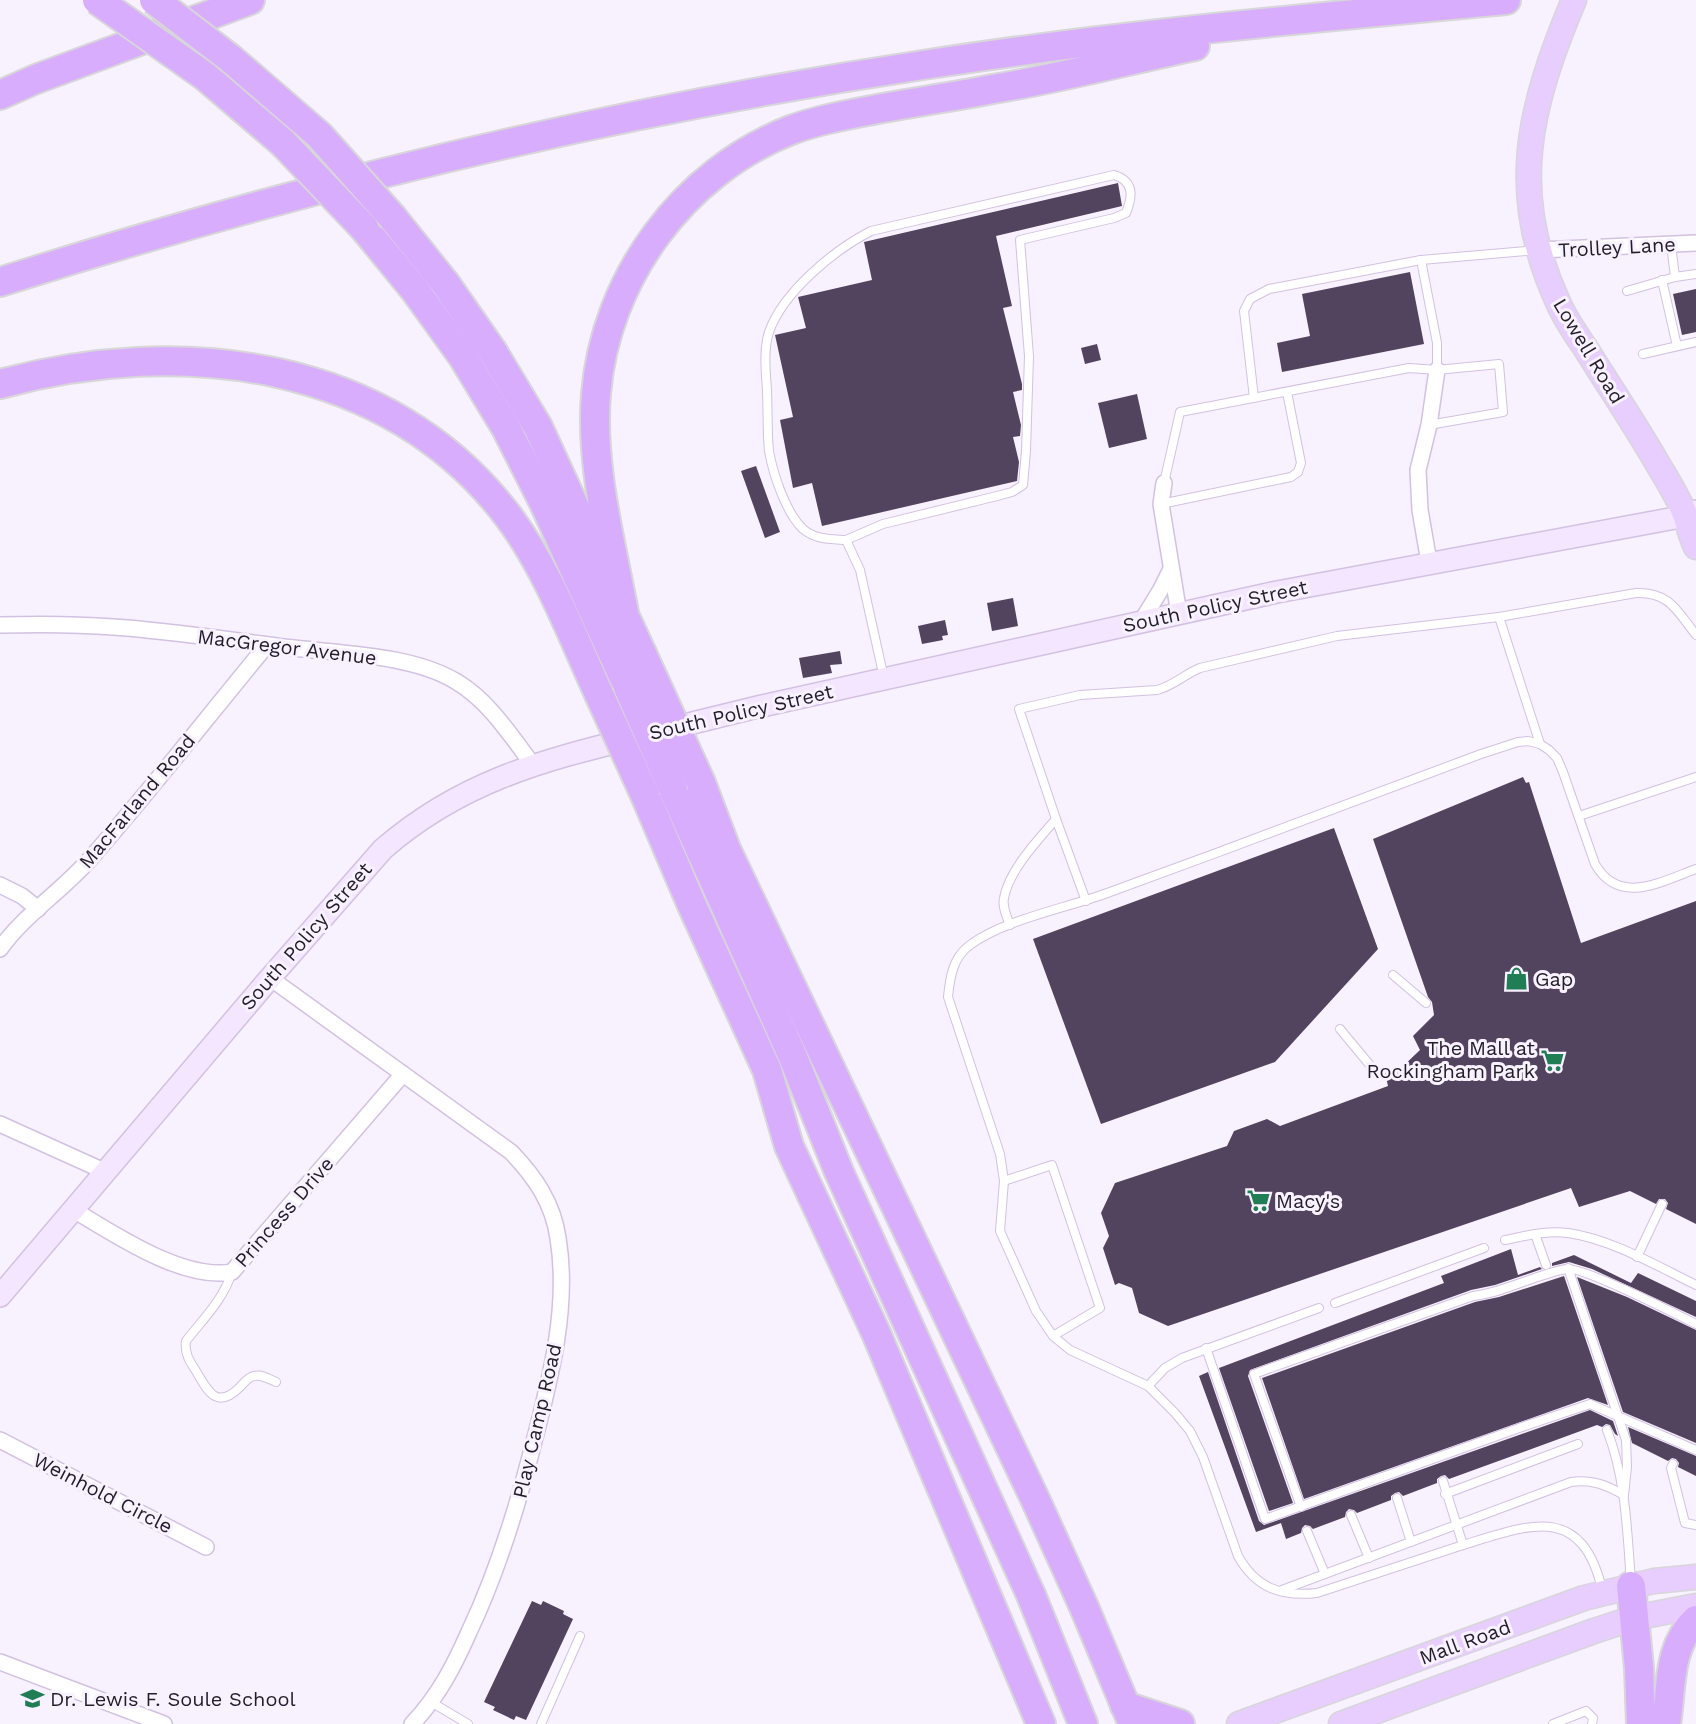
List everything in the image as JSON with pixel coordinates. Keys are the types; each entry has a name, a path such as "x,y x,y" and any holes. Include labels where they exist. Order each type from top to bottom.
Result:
{"highway":[{"path":"97,0 206,77 283,143 364,228 414,289 463,357 506,428 544,503 628,687 793,1057 839,1172 1031,1595 1083,1724"},
{"path":"154,0 231,59 319,135 393,218 445,283 493,352 538,427 701,783 726,849 1036,1501 1129,1715 1180,1724"},
{"path":"0,95 36,79 250,0"},
{"path":"0,282 155,234 267,203 445,158 655,112 845,77 966,58 1167,33 1506,0"},
{"path":"624,613 602,495 596,437 596,394 601,358 624,289 644,252 684,201 707,180 764,143 825,119 995,89 1334,16"},
{"path":"0,384 95,365 162,360 218,364 309,380 367,401 421,432 468,471 503,510 541,570 645,795 767,1070 789,1146 876,1333 1041,1724"},
{"path":"767,1070 839,1172"},
{"path":"1631,1586 1641,1697 1641,1724"},
{"path":"1666,1724 1674,1659 1683,1636 1696,1620"}],"main road":[{"name":"Lowell Road","path":"1574,0 1554,48 1540,93 1529,146 1528,173 1531,207 1539,250 1558,304 1693,517 1690,535 1696,547"},
{"name":"Mall Road","path":"1239,1724 1584,1598 1654,1581 1696,1577"},
{"name":"Mall Road","path":"1341,1724 1594,1631 1634,1618 1696,1606"}],"street":[{"name":"Trolley Lane","path":"1539,250 1696,243"},
{"path":"1429,562 1418,490 1418,470 1429,425 1437,370"},
{"path":"1164,483 1161,504 1179,614"},
{"name":"South Policy Street","path":"0,1296 104,1171 361,872 404,831 464,793 533,765 573,753 762,706 1277,592 1429,562 1693,517"},
{"path":"1141,622 1171,569"},
{"name":"MacGregor Avenue","path":"0,625 76,624 114,627 402,662 439,673 473,693 533,765"},
{"name":"MacFarland Road","path":"0,949 20,924 57,893 90,859 267,645"},
{"path":"0,885 22,896 38,909"},
{"name":"Play Camp Road","path":"270,978 511,1152 524,1166 546,1199 554,1217 560,1256 558,1334 551,1373 512,1524 486,1598 452,1669 431,1702 412,1724"},
{"name":"Princess Drive","path":"72,1209 152,1255 206,1273 219,1275 232,1272 403,1074"},
{"path":"0,1124 104,1171"},
{"name":"Weinhold Circle","path":"0,1440 206,1547"},
{"path":"0,1662 164,1724"}],"lane":[{"path":"1114,175 1123,178 1131,189 1131,201 1126,213 1114,218 1020,240 1029,356 1023,485 1012,492 883,524 846,540 817,538 793,518 781,491 769,451 765,353 769,332 786,302 806,278 848,243 871,231 1114,175"},
{"path":"1671,244 1676,277"},
{"path":"1254,398 1244,311 1250,299 1269,289 1421,260 1539,250"},
{"path":"1421,260 1437,344 1437,370"},
{"path":"1627,291 1662,280 1696,274"},
{"path":"1662,280 1677,346"},
{"path":"1643,354 1696,342"},
{"path":"1164,483 1180,412 1410,368 1437,370 1499,364 1503,412 1429,425"},
{"path":"1161,504 1291,477 1298,472 1301,463 1287,392"},
{"path":"846,540 860,570 884,679"},
{"path":"1086,901 1019,710 1080,695 1157,690 1170,687 1200,668 1337,636 1499,617 1648,593 1658,594 1668,601 1696,635"},
{"path":"1499,617 1540,744"},
{"path":"1603,1593 1596,1566 1579,1540 1557,1528 1536,1525 1463,1545 1317,1593 1300,1595 1281,1591 1266,1586 1246,1571 1238,1556 1203,1457 1190,1431 1148,1386 1070,1350 1053,1336 1036,1311 1000,1231 1004,1181 1000,1154 948,997 950,981 955,962 968,947 982,937 1010,925 1086,901 1518,742 1528,741 1540,744 1557,758 1595,864 1602,876 1612,884 1625,888 1639,888 1696,869"},
{"path":"1579,816 1696,777"},
{"path":"1010,925 1004,906 1008,885 1025,856 1056,819"},
{"path":"1393,975 1426,1003"},
{"path":"1340,1029 1374,1070"},
{"path":"1004,1181 1052,1165 1100,1308 1053,1336"},
{"path":"1637,1257 1662,1204"},
{"path":"1505,1240 1536,1234 1567,1232 1585,1236 1696,1285"},
{"path":"1536,1234 1546,1265"},
{"path":"1335,1303 1484,1248"},
{"path":"1568,1268 1626,1440 1628,1467 1624,1495"},
{"path":"1300,1507 1254,1374 1473,1296 1493,1294 1568,1268 1615,1285 1696,1324"},
{"path":"232,1272 227,1289 186,1341 185,1348 189,1360 204,1387 211,1395 220,1398 229,1396 249,1378 255,1376 267,1377 276,1382"},
{"path":"1148,1386 1165,1368 1182,1358 1319,1308"},
{"path":"1206,1348 1265,1520 1590,1404 1696,1450"},
{"path":"1607,1430 1614,1449 1624,1495 1631,1586"},
{"path":"1445,1494 1578,1444"},
{"path":"1673,1464 1671,1468 1685,1523 1696,1526"},
{"path":"1281,1591 1571,1482 1585,1480 1598,1482 1624,1495"},
{"path":"1443,1481 1445,1494 1463,1545"},
{"path":"1397,1498 1412,1542"},
{"path":"1352,1515 1369,1558"},
{"path":"1307,1531 1325,1574"},
{"path":"541,1724 580,1636"},
{"path":"431,1702 468,1724"},
{"path":"1553,1724 1586,1711 1593,1718 1592,1724"}],"building":[{"path":"1118,183 1122,206 996,236 1012,306 1003,308 1022,384 1022,390 1013,392 1021,425 1020,436 1013,437 1019,462 1017,481 822,526 812,483 793,488 780,420 793,417 775,335 806,328 798,297 872,280 864,242"},
{"path":"1410,272 1424,344 1282,372 1277,343 1310,336 1302,294"},
{"path":"1696,289 1696,332 1682,335 1673,294"},
{"path":"1097,344 1101,360 1085,364 1081,348"},
{"path":"1137,394 1147,439 1109,448 1098,403"},
{"path":"756,466 780,532 765,538 741,471"},
{"path":"1013,598 1018,626 992,631 987,603"},
{"path":"945,620 948,635 942,636 943,640 922,644 918,626"},
{"path":"840,651 842,664 830,665 832,673 803,678 799,658"},
{"name":"The Mall at Rockingham Park","path":"1523,777 1526,783 1529,782 1581,943 1696,901 1696,1224 1666,1209 1668,1203 1665,1199 1659,1199 1656,1204 1630,1191 1579,1207 1571,1188 1168,1326 1139,1313 1132,1288 1119,1283 1115,1285 1103,1248 1109,1236 1101,1213 1115,1183 1227,1146 1234,1131 1267,1119 1280,1126 1388,1086 1385,1073 1399,1070 1420,1050 1413,1036 1434,1015 1432,1002 1428,997 1373,839"},
{"path":"1334,828 1378,949 1275,1062 1101,1124 1033,939"},
{"path":"1511,1249 1518,1275 1540,1267 1542,1269 1495,1285 1471,1290 1250,1370 1248,1376 1293,1503 1269,1511 1219,1368 1444,1283 1441,1276"},
{"path":"1574,1255 1631,1283 1638,1273 1696,1301 1696,1317 1592,1269 1569,1262 1552,1266 1552,1263"},
{"path":"1564,1276 1608,1405 1588,1398 1304,1499 1262,1378 1475,1302 1499,1297"},
{"path":"1577,1277 1627,1297 1696,1330 1696,1443 1623,1412"},
{"path":"1208,1372 1259,1521 1264,1525 1590,1410 1613,1421 1618,1436 1610,1425 1606,1424 1602,1427 1597,1425 1449,1479 1445,1475 1441,1476 1437,1479 1437,1483 1403,1496 1399,1492 1395,1493 1391,1496 1391,1500 1357,1513 1349,1509 1345,1517 1313,1529 1305,1525 1301,1533 1286,1539 1281,1523 1256,1532 1199,1376"},
{"path":"1628,1427 1696,1456 1696,1476 1678,1467 1679,1463 1676,1459 1672,1458 1668,1461 1632,1443"},
{"path":"532,1601 541,1605 543,1601 564,1611 563,1614 573,1619 526,1720 516,1716 514,1720 493,1710 495,1707 484,1702"}],"place":[{"name":"Gap","path":"1517,979"},
{"name":"The Mall at Rockingham Park","path":"1553,1060"},
{"name":"Macy's","path":"1258,1201"},
{"name":"Dr. Lewis F. Soule School","path":"32,1699"}]}
